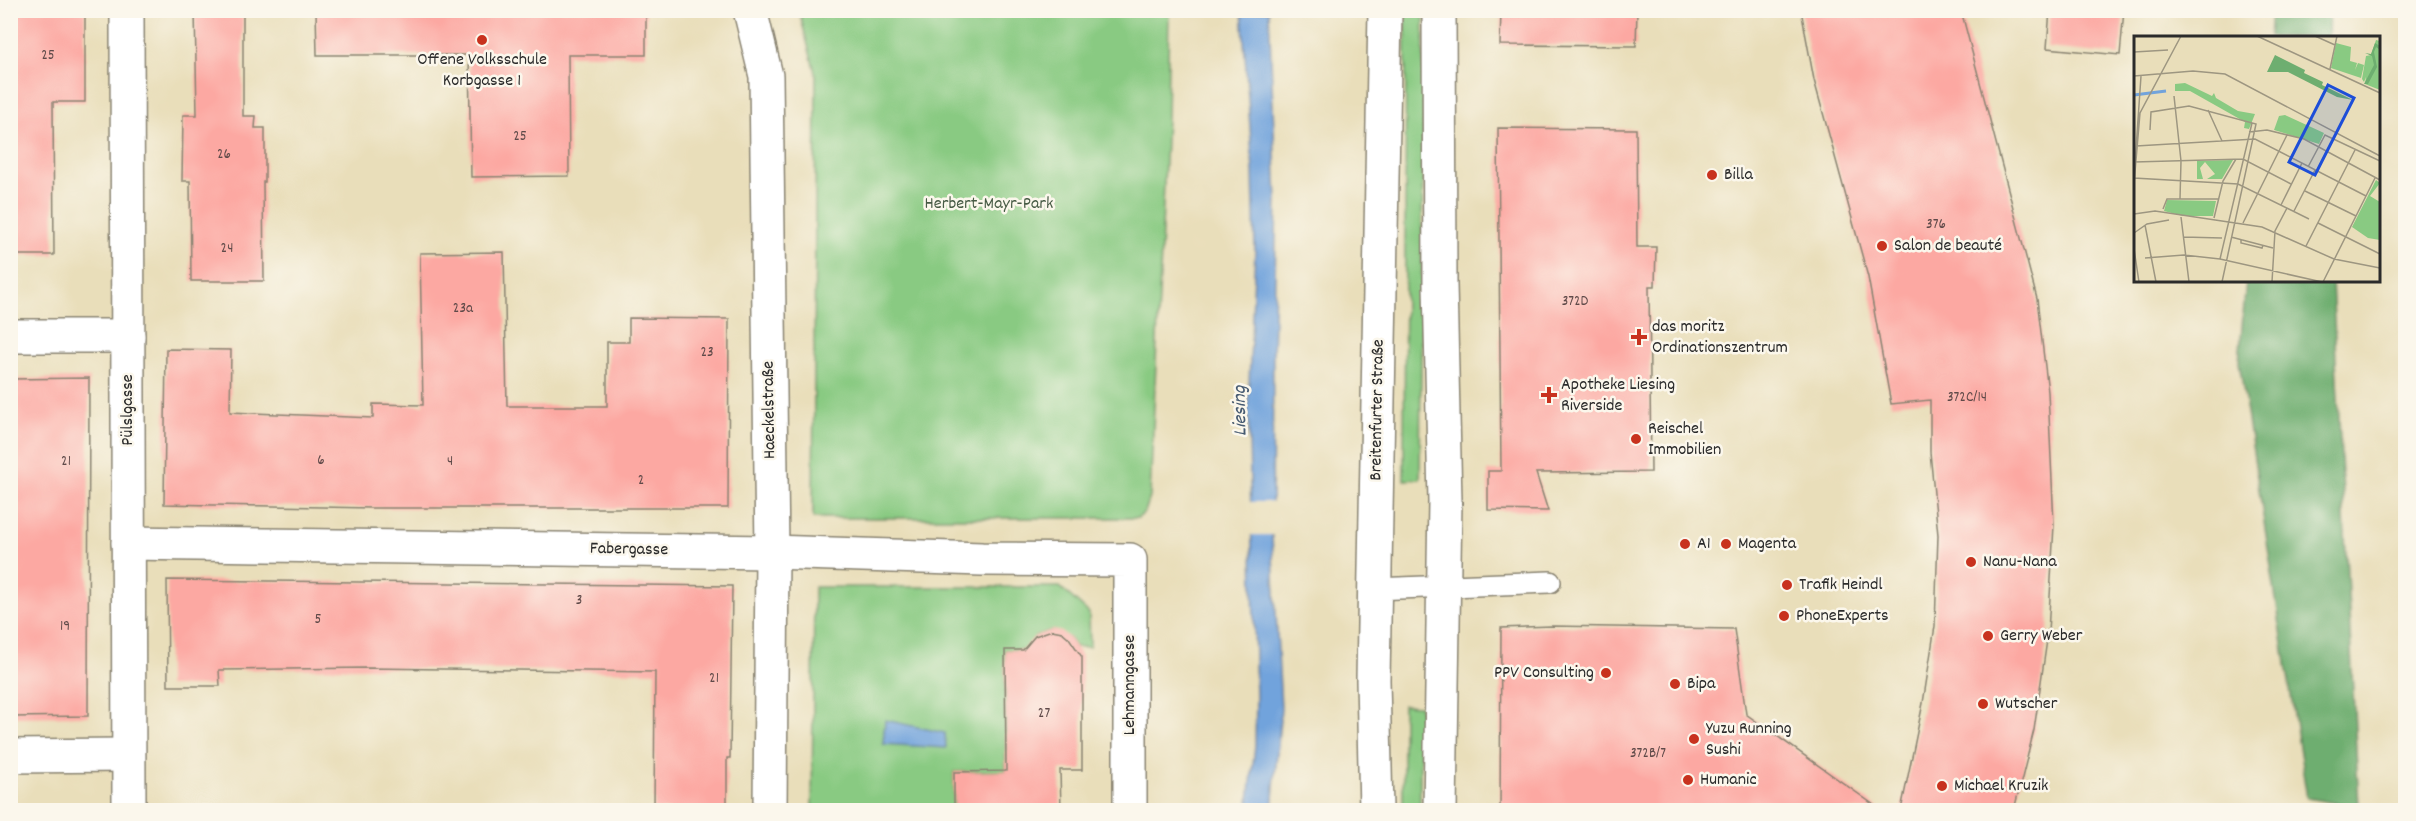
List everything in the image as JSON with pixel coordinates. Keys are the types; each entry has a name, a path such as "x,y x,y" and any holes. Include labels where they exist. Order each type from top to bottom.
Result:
{"street":[{"name":"Pülslgasse","path":"128,10 129,810"},
{"name":"Haeckelstraße","path":"750,10 766,76 772,552 770,810"},
{"name":"Breitenfurter Straße","path":"1376,810 1373,680 1374,588 1385,10"},
{"path":"1439,10 1440,284 1445,501 1440,810"},
{"path":"10,336 128,336"},
{"name":"Fabergasse","path":"128,543 772,552 1130,560"},
{"name":"Lehmanngasse","path":"1130,560 1130,810"},
{"path":"10,756 128,755"}],"lane":[{"path":"1374,588 1550,582"}],"green space":[{"path":"1424,10 1420,479 1404,480 1406,11"},
{"name":"Herbert-Mayr-Park","path":"799,11 1169,11 1167,117 1150,497 1145,512 1138,518 813,518 816,76"},
{"path":"2271,11 2329,11 2328,36 2269,36"},
{"path":"2246,282 2332,282 2359,807 2307,798 2239,362"},
{"path":"814,587 1060,587 1089,613 1090,647 1075,647 1069,638 1052,630 1035,636 1028,650 1005,650 1006,771 954,772 954,810 812,810"},
{"path":"1403,705 1420,706 1420,810 1403,810"}],"water":[{"name":"Liesing","path":"1242,11 1269,11 1277,201 1272,536 1281,708 1272,810 1248,810 1255,746 1256,697 1248,405 1255,251 1253,171"},
{"path":"885,720 945,733 946,748 883,744"}],"pier":[{"path":"1247,502 1275,502 1275,535 1249,535"}],"building":[{"path":"10,10 85,10 85,102 53,102 54,255 10,255"},
{"path":"195,10 243,10 243,116 256,116 255,128 265,128 264,281 191,281 190,181 182,181 183,115 197,115"},
{"path":"316,10 646,10 646,55 568,55 569,176 471,177 469,55 317,55"},
{"path":"1501,10 1637,10 1636,46 1500,45"},
{"path":"1801,10 1961,10 2037,299 2048,392 2054,525 2048,633 2034,730 2014,810 1901,810 1923,703 1935,626 1938,535 1930,452 1930,400 1891,404 1868,277 1814,80"},
{"path":"2050,10 2124,10 2120,55 2047,48"},
{"path":"1498,128 1636,129 1637,247 1656,247 1655,286 1649,286 1651,472 1536,473 1548,511 1488,510 1488,471 1501,471"},
{"path":"504,252 507,406 607,406 607,342 629,342 629,318 729,319 728,508 371,508 164,504 166,349 231,350 230,412 373,418 373,404 423,405 420,253"},
{"path":"89,378 88,716 10,717 10,379"},
{"path":"167,580 732,586 730,758 727,758 727,810 654,810 655,672 368,668 219,670 220,686 168,686"},
{"path":"1552,626 1734,629 1746,714 1881,810 1500,810 1501,628"},
{"path":"1052,630 1062,632 1069,638 1082,657 1082,770 1060,770 1061,810 954,810 954,772 1006,771 1005,650 1023,650 1035,636"}],"place":[{"name":"Offene Volksschule Korbgasse 1","path":"482,40"},
{"name":"Billa","path":"1712,175"},
{"name":"Salon de beauté","path":"1882,246"},
{"name":"das moritz Ordinationszentrum","path":"1639,337"},
{"name":"Apotheke Liesing Riverside","path":"1549,395"},
{"name":"Reischel Immobilien","path":"1636,439"},
{"name":"A1","path":"1685,544"},
{"name":"Magenta","path":"1726,544"},
{"name":"Nanu-Nana","path":"1971,562"},
{"name":"Trafik Heindl","path":"1787,585"},
{"name":"PhoneExperts","path":"1784,616"},
{"name":"Gerry Weber","path":"1988,636"},
{"name":"PPV Consulting","path":"1606,673"},
{"name":"Bipa","path":"1675,684"},
{"name":"Wutscher","path":"1983,704"},
{"name":"Yuzu Running Sushi","path":"1694,739"},
{"name":"Humanic","path":"1688,780"},
{"name":"Michael Kruzik","path":"1942,786"}]}
